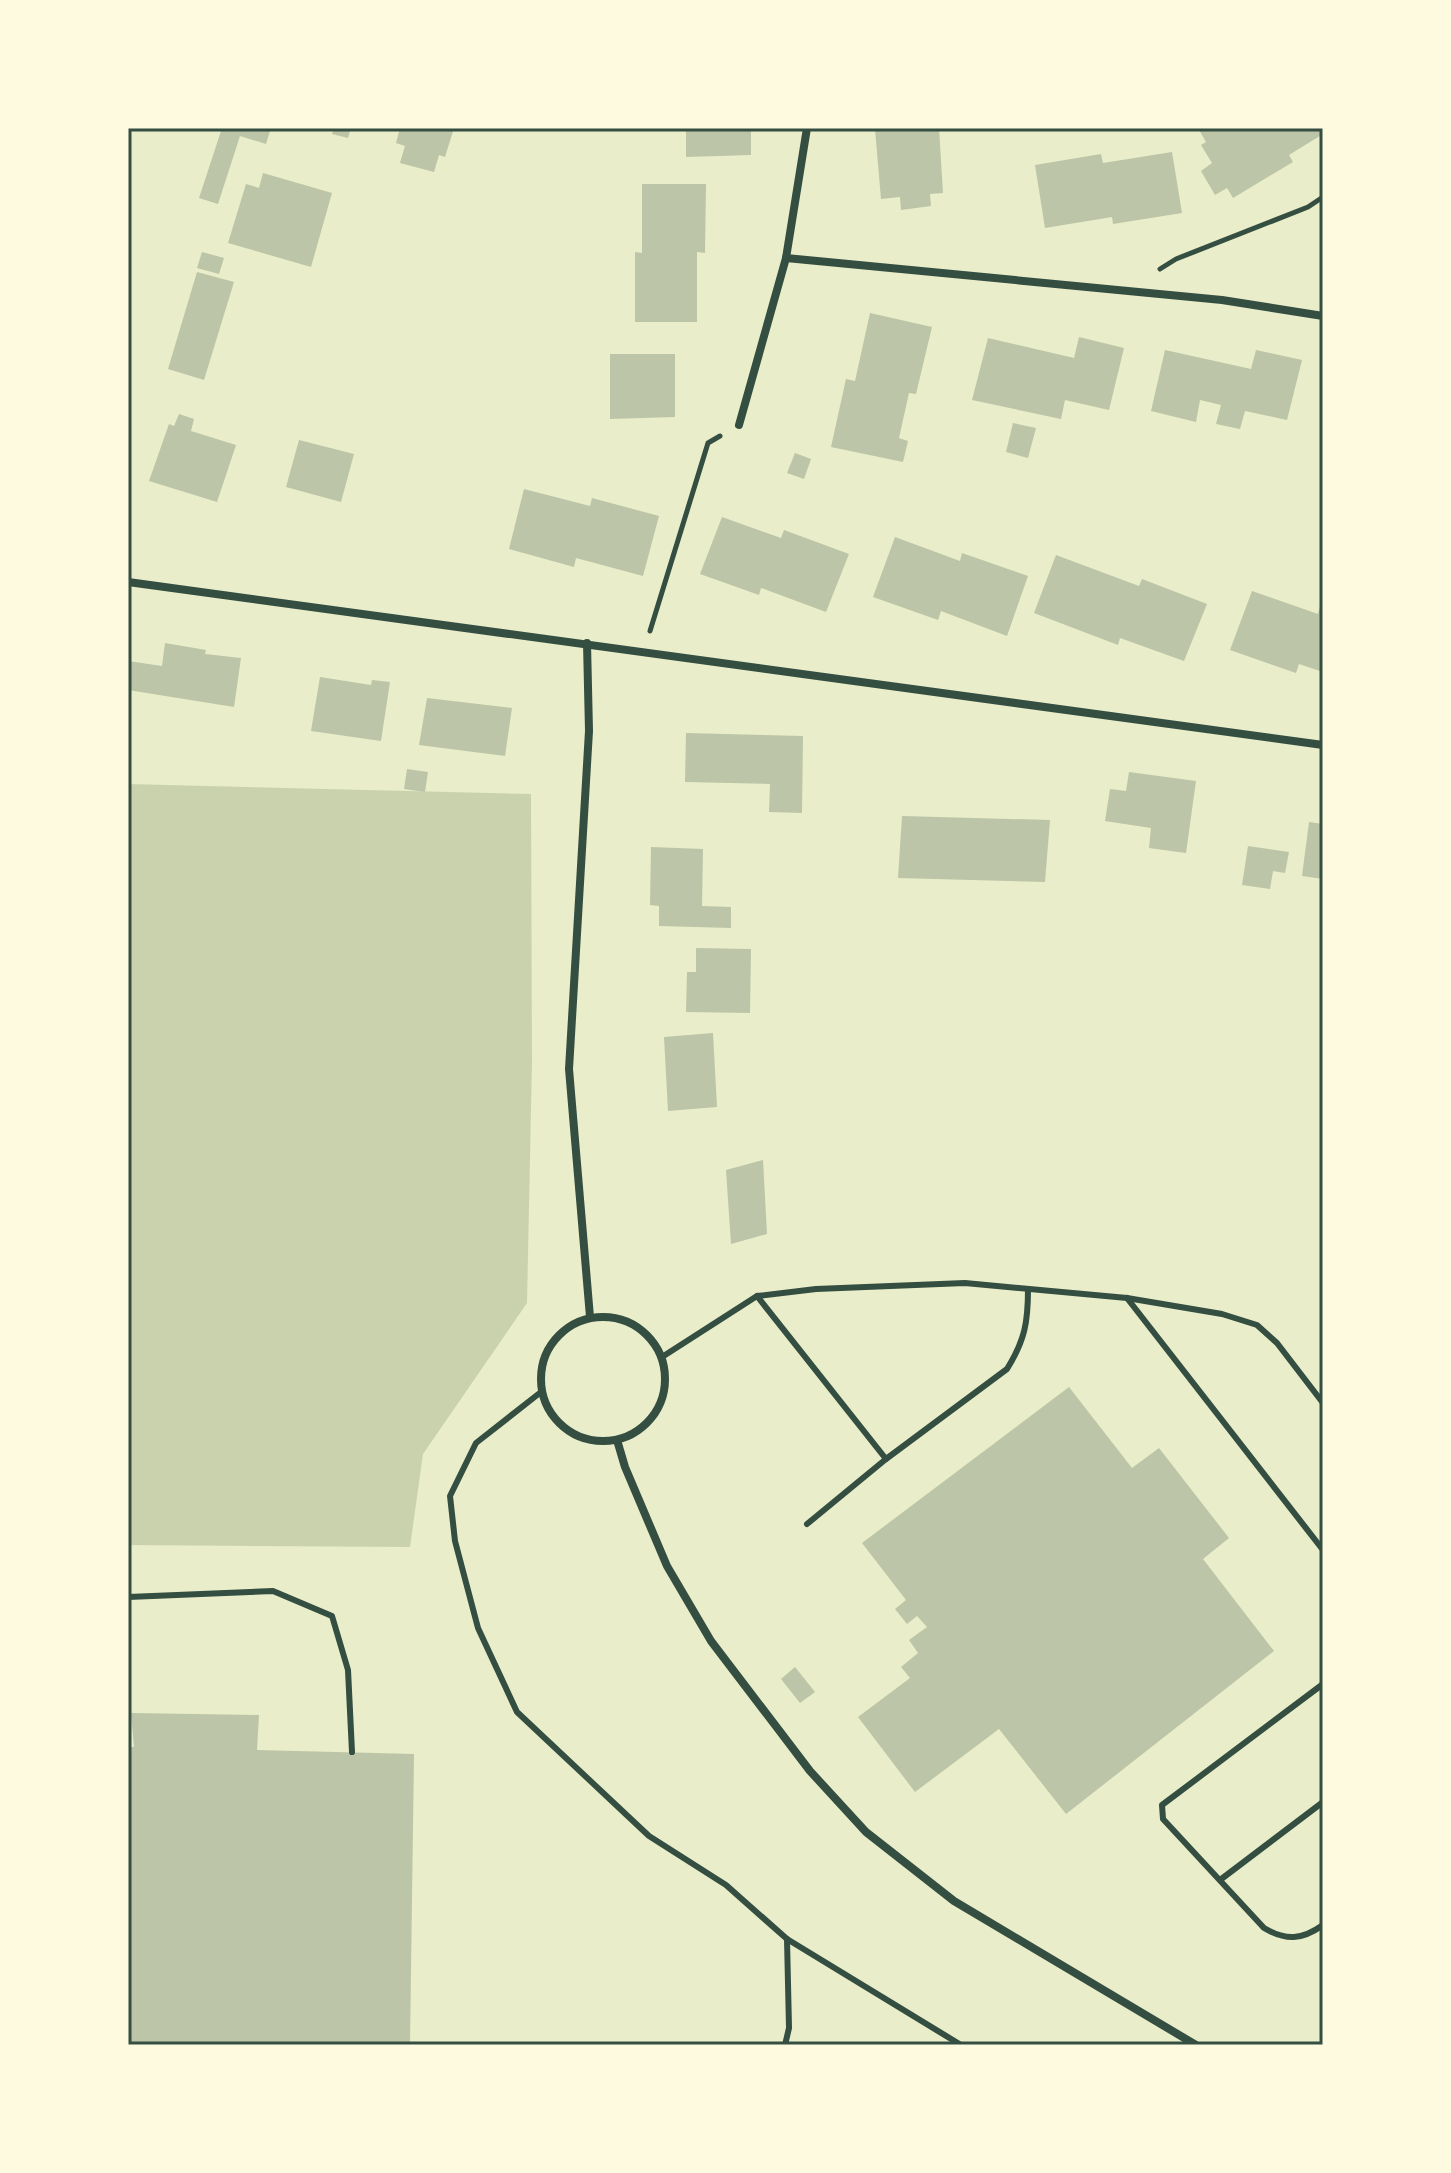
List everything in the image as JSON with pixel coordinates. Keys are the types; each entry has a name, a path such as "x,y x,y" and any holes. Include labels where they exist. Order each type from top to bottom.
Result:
{"street":[{"path":"739,425 786,258 807,128"},
{"path":"786,258 1222,300 1323,316"},
{"path":"128,582 1323,745"},
{"path":"587,643 589,731 569,1069 590,1317"},
{"path":"611,1316 630,1322 647,1334 662,1357 665,1386 660,1404 650,1421 617,1440 598,1441 578,1437 561,1426 549,1411 541,1392 545,1353 556,1337 572,1324 590,1317 611,1316"},
{"path":"617,1440 625,1467 667,1566 711,1641 810,1771 866,1832 954,1901 1196,2045"}],"lane":[{"path":"662,1357 757,1296 816,1289 965,1283 1127,1298 1222,1314 1257,1325 1277,1343 1323,1403"},
{"path":"807,1524 886,1459 1007,1369 1019,1349 1028,1323 1028,1289"},
{"path":"757,1296 886,1459"},
{"path":"1127,1298 1323,1550"},
{"path":"541,1392 476,1443 450,1496 455,1541 478,1628 517,1712 649,1836 726,1885 787,1939 961,2045"},
{"path":"128,1597 273,1591 332,1616 348,1670 352,1752"},
{"path":"1323,1684 1162,1805 1163,1819 1264,1928 1279,1937 1298,1939 1323,1925"},
{"path":"1220,1880 1323,1802"},
{"path":"785,2045 789,2028 787,1939"}],"path":[{"path":"1124,290 1176,259 1308,207 1323,197"},
{"path":"643,651 708,443 739,425"}],"green space":[{"path":"128,784 531,794 532,1061 527,1303 423,1454 410,1547 128,1545"}],"building":[{"path":"222,128 271,128 266,144 240,136 218,204 199,198"},
{"path":"334,128 351,128 348,138 332,134"},
{"path":"400,128 454,128 445,157 439,155 434,172 400,163 405,146 396,143"},
{"path":"686,128 751,128 751,155 686,157"},
{"path":"939,128 943,193 930,194 931,206 901,210 900,197 881,199 875,129"},
{"path":"1198,128 1323,128 1323,134 1289,155 1293,162 1233,198 1227,188 1215,195 1201,171 1212,163 1201,145 1206,142"},
{"path":"1172,152 1182,213 1113,224 1112,217 1045,228 1035,165 1101,154 1103,163"},
{"path":"263,173 332,193 311,267 228,243 246,184 259,188"},
{"path":"642,184 706,184 705,253 697,252 697,322 635,322 635,252 642,253"},
{"path":"202,252 224,258 219,274 197,268"},
{"path":"197,272 234,282 204,380 168,369"},
{"path":"870,313 932,327 916,394 909,393 899,438 908,441 903,462 831,447 846,379 855,381"},
{"path":"1079,337 1124,348 1109,410 1065,400 1061,419 972,400 988,338 1074,358"},
{"path":"1165,350 1251,369 1256,350 1302,360 1287,420 1245,411 1240,429 1216,424 1221,405 1200,400 1196,422 1151,411"},
{"path":"610,354 675,354 675,417 610,419"},
{"path":"179,414 194,419 191,431 236,445 217,502 149,481 169,424 174,426"},
{"path":"1013,423 1036,428 1028,458 1006,452"},
{"path":"299,440 354,454 341,502 286,487"},
{"path":"795,453 811,459 804,479 787,473"},
{"path":"524,489 590,506 592,498 659,516 643,576 576,558 574,567 509,549"},
{"path":"722,517 781,538 784,530 849,554 826,612 761,588 759,595 700,574"},
{"path":"895,537 960,561 962,553 1028,576 1007,636 941,611 938,620 873,597"},
{"path":"1056,555 1139,586 1142,579 1207,604 1184,661 1120,638 1118,645 1034,613"},
{"path":"1252,591 1318,614 1320,606 1323,607 1323,672 1299,664 1296,673 1230,650"},
{"path":"165,643 206,650 205,654 241,658 234,707 128,690 128,661 162,666"},
{"path":"320,677 371,685 372,680 390,682 381,741 311,731"},
{"path":"427,698 512,708 505,756 419,745"},
{"path":"686,733 803,736 802,813 769,812 770,784 685,782"},
{"path":"407,769 428,772 425,792 404,789"},
{"path":"1129,772 1196,781 1186,853 1149,848 1151,828 1105,821 1110,789 1126,791"},
{"path":"902,816 1050,820 1045,882 898,878"},
{"path":"1309,822 1323,824 1323,879 1302,876"},
{"path":"1248,846 1289,852 1285,873 1273,871 1270,889 1242,885"},
{"path":"651,847 703,849 702,906 731,907 731,928 659,926 659,906 650,905"},
{"path":"696,948 751,949 750,1013 686,1012 687,972 696,972"},
{"path":"713,1033 717,1107 668,1111 664,1037"},
{"path":"763,1160 767,1234 731,1244 726,1170"},
{"path":"1069,1387 1132,1468 1159,1448 1229,1538 1203,1559 1274,1651 1066,1814 999,1729 915,1792 858,1717 910,1678 901,1667 918,1653 909,1640 927,1627 917,1616 907,1624 895,1609 906,1600 862,1543"},
{"path":"795,1667 815,1692 800,1703 781,1679"},
{"path":"131,1713 259,1715 257,1750 414,1754 410,2045 128,2045 128,1747 134,1747"}]}
